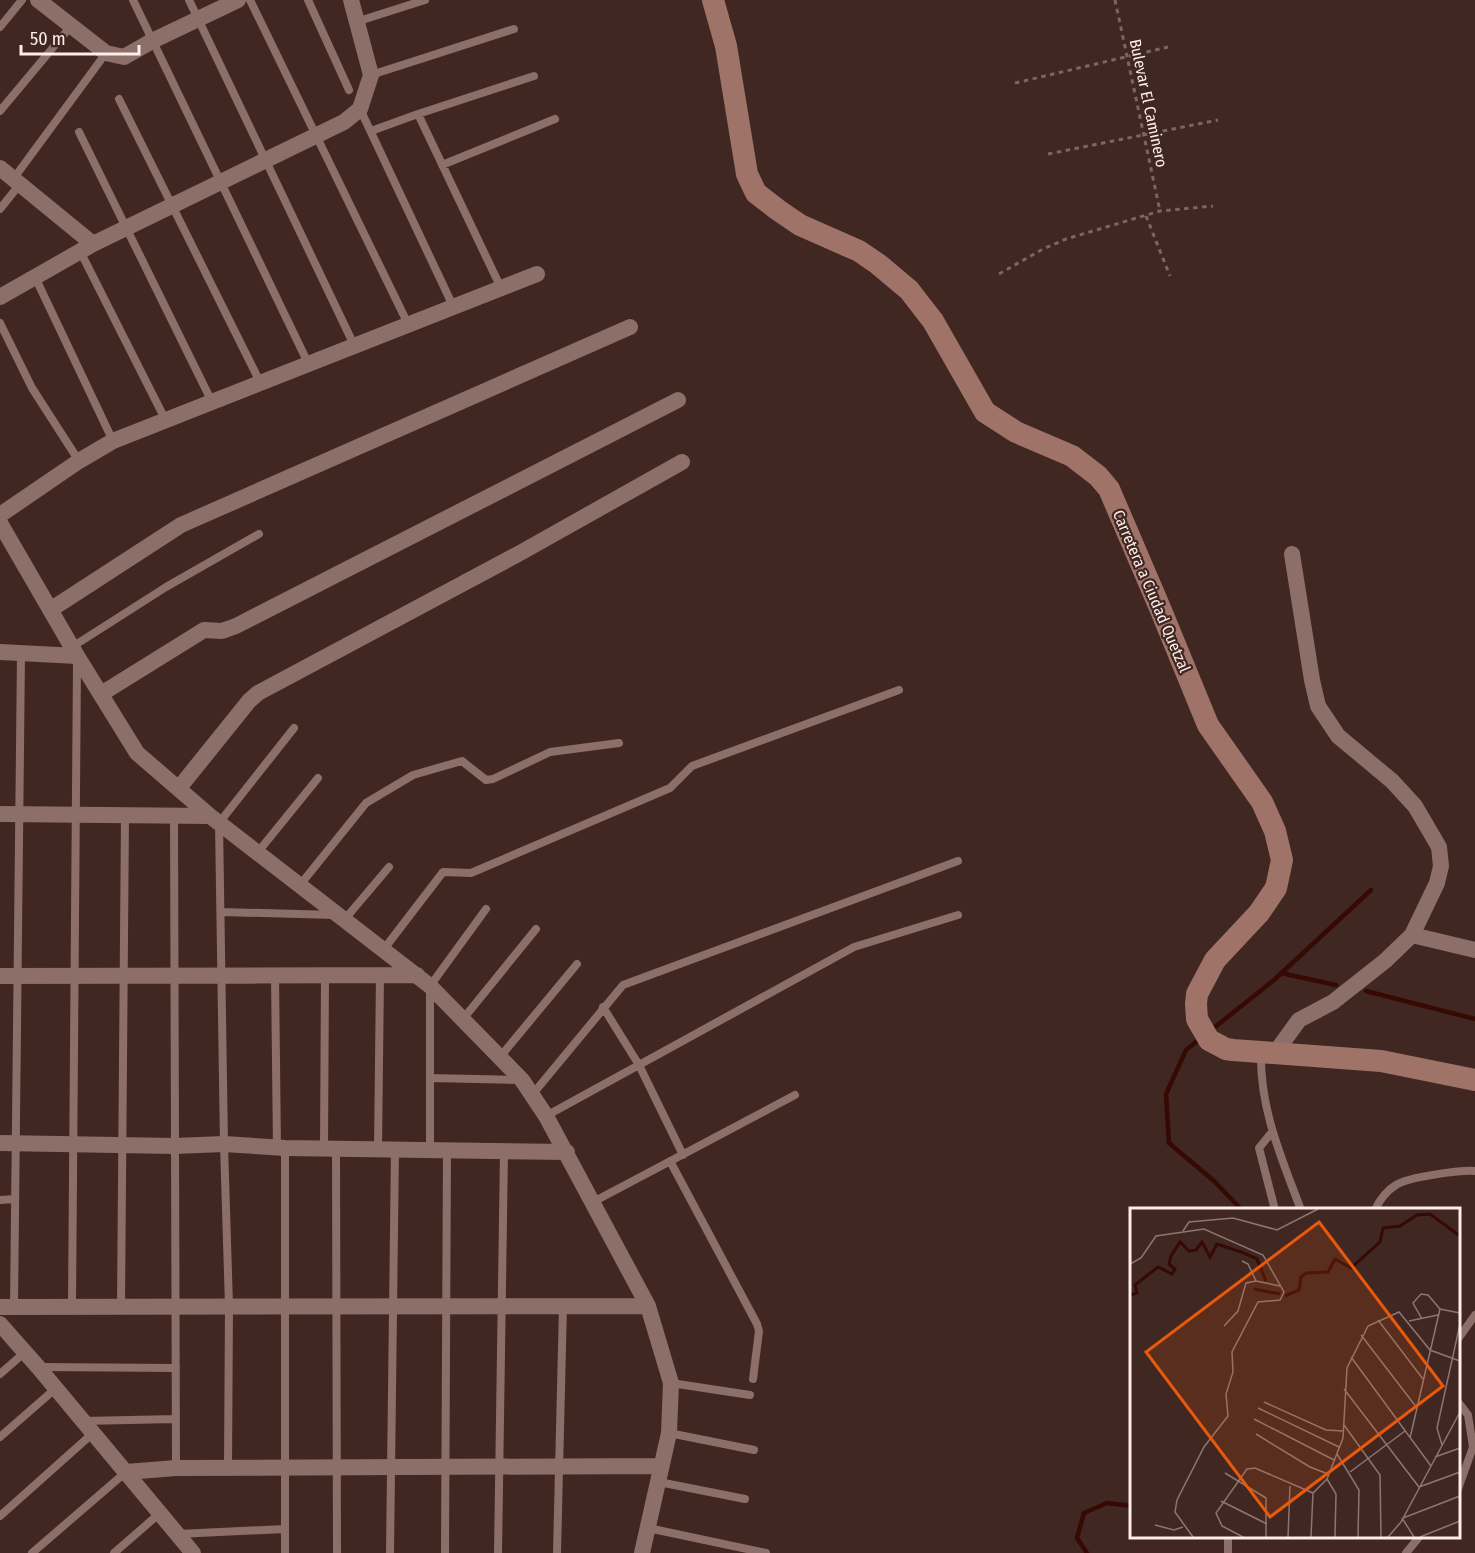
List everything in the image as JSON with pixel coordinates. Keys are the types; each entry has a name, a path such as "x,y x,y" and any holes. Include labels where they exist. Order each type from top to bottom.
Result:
{"main road":[{"name":"Carretera a Ciudad Quetzal","path":"713,0 726,46 747,174 756,193 800,225 859,251 896,278 909,290 933,321 985,412 1016,432 1072,456 1098,476 1109,489 1208,725 1262,802 1275,831 1282,860 1276,888 1259,913 1215,960 1197,994 1197,1019 1209,1040 1226,1049 1381,1061 1475,1080"}],"street":[{"path":"38,0 106,53 124,57 238,0"},
{"path":"0,297 86,247 344,122 360,109 371,75 351,0"},
{"path":"11,177 86,247"},
{"path":"0,515 79,461 113,441 537,274"},
{"path":"50,610 181,525 630,327"},
{"path":"101,694 204,630 222,631 236,626 678,400"},
{"path":"178,788 258,693 510,558 682,462"},
{"path":"0,523 137,753 214,820 423,980 522,1080 546,1116 648,1306 671,1383 669,1433 642,1553"},
{"path":"1268,1052 1299,1020 1333,1002 1385,961 1412,934 1437,883 1441,866 1439,847 1415,806 1392,781 1338,736 1318,706 1292,554"},
{"path":"0,652 21,654 75,652"},
{"path":"0,814 174,816 214,820"},
{"path":"1412,934 1475,950"},
{"path":"0,976 380,975 423,980"},
{"path":"8,1143 175,1146 224,1144 281,1148 567,1152"},
{"path":"7,1307 648,1306"},
{"path":"0,1324 193,1553"},
{"path":"126,1472 176,1468 559,1466 660,1474"}],"lane":[{"path":"0,27 22,0"},
{"path":"133,0 308,363"},
{"path":"189,0 354,345"},
{"path":"250,0 408,324"},
{"path":"308,0 349,90"},
{"path":"356,22 425,0"},
{"path":"0,111 71,26"},
{"path":"371,75 514,29"},
{"path":"0,209 11,177 106,53"},
{"path":"370,131 534,76"},
{"path":"119,99 260,382"},
{"path":"360,109 453,306"},
{"path":"418,114 501,288"},
{"path":"442,165 555,119"},
{"path":"79,132 212,402"},
{"path":"86,247 165,419"},
{"path":"35,277 113,441"},
{"path":"0,323 32,388 79,461"},
{"path":"72,1306 75,652 166,587 259,534"},
{"path":"7,1307 15,1199 8,1143 18,976 21,654"},
{"path":"384,950 443,872 471,873 670,788 692,766 899,690"},
{"path":"228,1468 229,1306 224,1144 222,912 214,820 294,728"},
{"path":"300,885 366,803 413,775 462,761 486,780 550,752 619,743"},
{"path":"258,852 318,778"},
{"path":"121,1306 125,815"},
{"path":"174,816 176,1468"},
{"path":"532,1095 623,985 958,861"},
{"path":"222,912 342,917 389,867"},
{"path":"430,1150 430,1078 423,980 486,909"},
{"path":"546,1116 854,946 958,915"},
{"path":"463,1019 536,929"},
{"path":"500,1057 578,964"},
{"path":"276,975 285,1306 285,1553"},
{"path":"325,975 337,1306 338,1553"},
{"path":"380,975 393,1306 390,1553"},
{"path":"603,1007 639,1065 682,1155"},
{"path":"1268,1052 1262,1085 1272,1132 1301,1208"},
{"path":"430,1078 522,1080"},
{"path":"593,1202 795,1095"},
{"path":"1272,1132 1259,1148 1275,1208"},
{"path":"446,1553 447,1150"},
{"path":"498,1553 504,1151"},
{"path":"670,1161 757,1324 759,1331 753,1379"},
{"path":"1375,1208 1380,1197 1398,1183 1459,1170 1475,1171"},
{"path":"0,1200 15,1199"},
{"path":"557,1553 563,1306"},
{"path":"1460,1336 1475,1315"},
{"path":"0,1374 24,1353"},
{"path":"38,1367 176,1368"},
{"path":"671,1383 750,1395"},
{"path":"0,1437 55,1389"},
{"path":"1460,1405 1468,1416 1473,1448 1460,1484"},
{"path":"0,1516 87,1428 176,1419"},
{"path":"669,1433 754,1450"},
{"path":"32,1553 126,1472"},
{"path":"660,1474 744,1499"},
{"path":"114,1553 160,1513"},
{"path":"648,1528 766,1553"},
{"path":"177,1534 285,1530"},
{"path":"1406,1553 1418,1538"}],"path":[{"name":"Bulevar El Caminero","path":"1115,0 1160,212"},
{"path":"1015,83 1168,47"},
{"path":"1048,154 1218,120"},
{"path":"999,274 1066,239 1160,212 1213,206"},
{"path":"1146,216 1170,276"}],"waterway":[{"path":"1210,1031 1274,980 1371,890"},
{"path":"1281,973 1336,985"},
{"path":"1366,991 1475,1019"},
{"path":"1201,1038 1186,1050 1166,1094 1169,1143 1214,1181 1239,1208"},
{"path":"1087,1553 1077,1538 1084,1513 1107,1503 1130,1506"}]}
